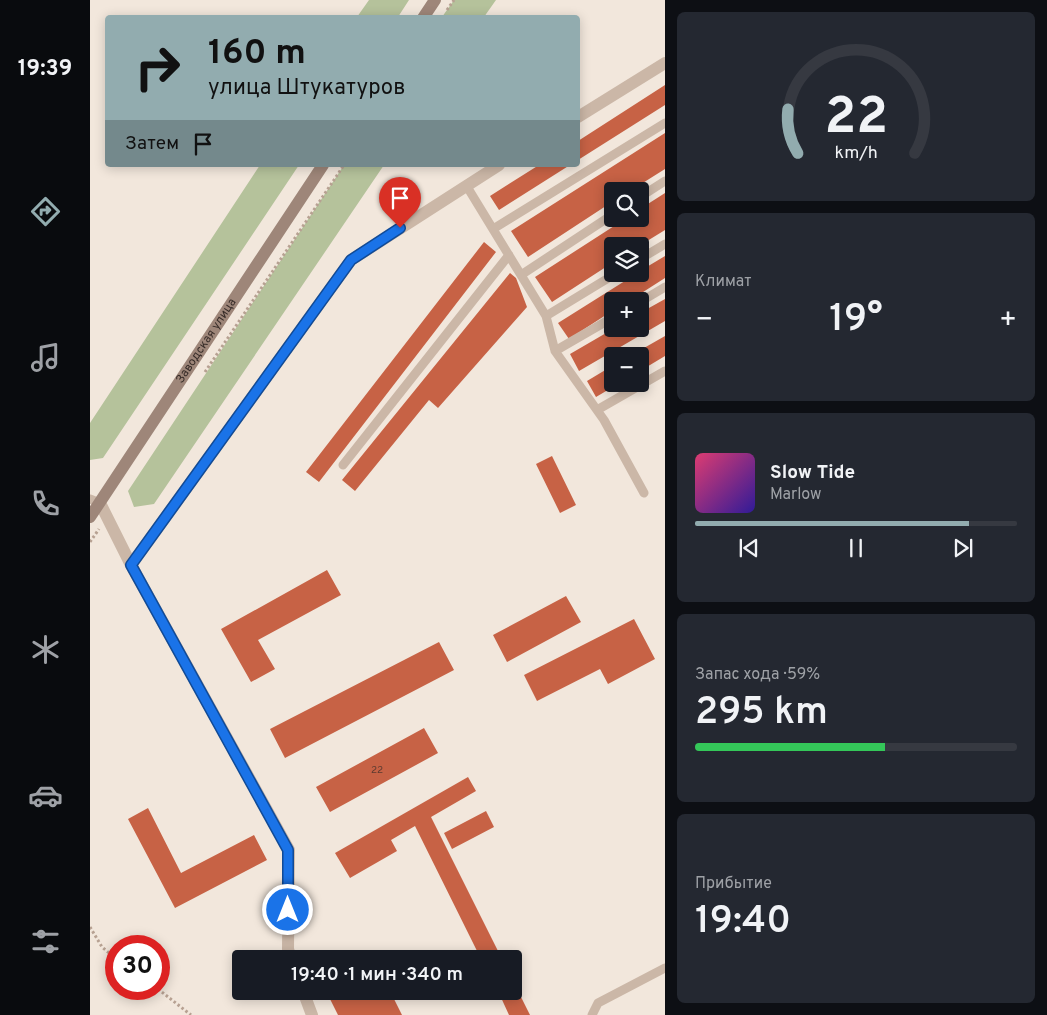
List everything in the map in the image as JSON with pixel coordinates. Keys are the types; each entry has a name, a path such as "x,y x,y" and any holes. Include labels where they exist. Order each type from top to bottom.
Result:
{"street":[{"path":"425,15 434,0"},
{"path":"580,116 664,63"},
{"name":"Заводская улица","path":"90,517 95,501 322,167"},
{"path":"131,565 351,260 496,167"},
{"path":"95,501 288,850 288,950"},
{"path":"306,1000 312,1015"}],"lane":[{"path":"493,229 664,123"},
{"path":"649,191 664,181"},
{"path":"466,185 546,316 555,351 597,410 644,493"},
{"path":"521,275 604,220"},
{"path":"649,253 664,244"},
{"path":"343,466 509,256"},
{"path":"546,316 604,281"},
{"path":"649,296 664,287"},
{"path":"555,351 604,323"},
{"path":"597,410 664,370"},
{"path":"592,1015 598,1003 664,968"}],"path":[{"path":"200,379 343,167"},
{"path":"90,542 101,527"},
{"path":"90,927 105,950"},
{"path":"170,998 191,1015"}],"green space":[{"path":"369,0 409,0 399,15 358,15"},
{"path":"454,0 496,0 485,15 443,15"},
{"path":"259,167 298,167 103,458 90,460 90,423"},
{"path":"343,167 383,167 154,504 134,507 128,491"}],"building":[{"path":"665,85 665,105 580,159 580,140"},
{"path":"665,133 665,169 644,182 604,182 604,207 528,257 511,231"},
{"path":"536,167 567,167 499,210 490,196"},
{"path":"665,193 665,230 649,240 649,237 604,237 604,268 552,302 535,277 613,227 649,227 649,203"},
{"path":"484,242 496,252 319,482 306,472"},
{"path":"665,256 665,278 643,292 607,292 623,282 649,282 649,266"},
{"path":"510,273 516,278 527,307 438,408 429,400 355,491 342,480"},
{"path":"604,294 604,316 569,339 558,323"},
{"path":"665,299 665,321 649,330 649,308"},
{"path":"604,334 604,337 637,337 620,347 604,347 604,356 579,371 570,354"},
{"path":"665,336 665,356 649,366 649,347 646,347"},
{"path":"604,371 604,392 596,397 587,381"},
{"path":"552,456 576,505 560,513 536,464"},
{"path":"327,570 341,595 258,640 275,669 251,682 221,629"},
{"path":"566,596 581,622 507,662 493,635"},
{"path":"634,619 655,659 608,684 600,669 537,701 524,675"},
{"path":"439,642 454,670 285,758 270,729"},
{"path":"424,728 438,753 330,812 316,787"},
{"path":"468,777 476,791 431,817 498,950 477,950 415,826 391,840 397,851 350,878 335,853"},
{"path":"148,808 181,873 254,835 267,860 175,908 128,819"},
{"path":"486,811 494,827 452,849 444,833"},
{"path":"522,999 530,1015 509,1015 502,1000"},
{"path":"330,1000 394,1000 402,1015 338,1015"}],"route":[{"path":"288,910 288,850 131,565 351,260 400,228"}]}
